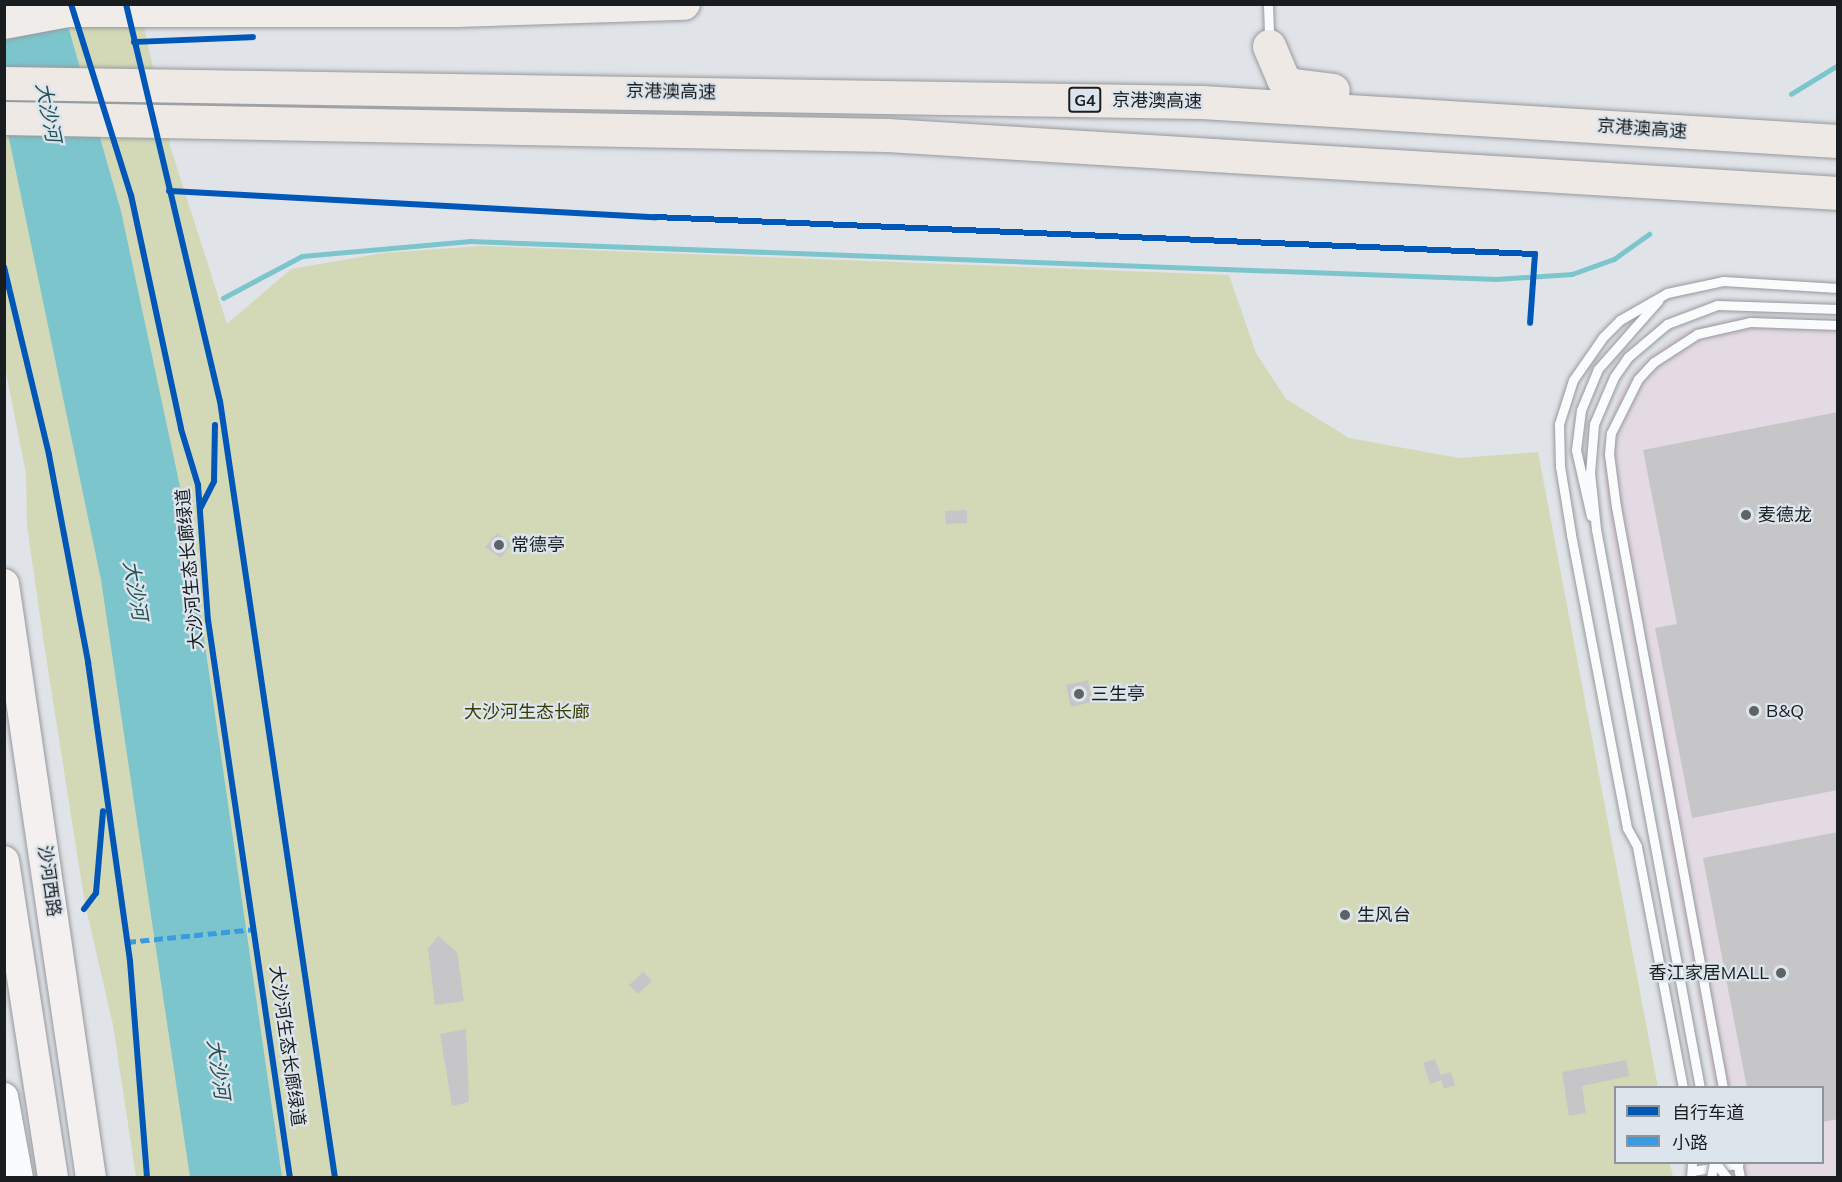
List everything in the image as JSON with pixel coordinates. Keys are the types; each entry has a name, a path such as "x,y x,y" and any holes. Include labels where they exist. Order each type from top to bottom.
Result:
{"highway":[{"path":"4,23 68,11 456,11 684,4"},
{"path":"1202,102 1249,82 1260,71 1269,46"},
{"path":"1269,46 1283,79 1311,89 1838,124"},
{"name":"京港澳高速","path":"4,84 332,86 1202,102 1838,141"},
{"name":"京港澳高速","path":"4,118 336,121 887,135 1838,193"}],"main road":[{"name":"沙河西路","path":"4,584 91,1178"},
{"path":"4,729 16,739 32,848 53,909"},
{"path":"4,861 53,1178"},
{"path":"4,1096 7,1137 19,1178"}],"lane":[{"path":"1268,4 1269,46"},
{"path":"1683,1086 1637,846 1627,828 1600,689 1560,466 1559,424 1573,380 1592,350 1620,320 1667,293 1723,281 1838,288"},
{"path":"1596,529 1578,472 1576,429 1581,411 1608,355 1667,293"},
{"path":"1700,1086 1596,529 1590,473 1594,424 1614,377 1646,339 1666,324 1717,305 1838,309"},
{"path":"1723,1086 1609,454 1611,433 1626,397 1654,362 1676,345 1735,323 1838,325"},
{"path":"1716,1164 1727,1178"},
{"path":"1692,1170 1731,1164"}],"shaded area":[{"path":"1738,316 1837,319 1837,1177 1731,1177 1728,1164 1824,1164 1824,1086 1714,1086 1611,541 1601,452 1618,395 1633,369 1677,333"}],"green space":[{"name":"大沙河生态长廊","path":"4,5 139,5 171,149 227,324 291,269 383,253 481,246 1229,275 1256,353 1286,399 1349,438 1459,458 1538,452 1658,1086 1614,1086 1614,1164 1670,1164 1673,1177 136,1177 113,1025 85,904 27,526 26,474 5,367"}],"water":[{"name":"大沙河","path":"4,5 62,5 121,211 185,510 180,560 194,569 282,1177 190,1177 101,580 5,119"}],"building":[{"path":"1838,412 1838,790 1692,818 1655,628 1677,624 1643,450"},
{"path":"967,510 967,523 946,524 945,511"},
{"name":"常德亭","path":"497,533 512,544 501,558 485,547"},
{"name":"三生亭","path":"1088,680 1092,702 1071,707 1066,685"},
{"name":"香江家居MALL","path":"1838,832 1838,1119 1824,1122 1824,1086 1747,1086 1703,858"},
{"path":"438,936 457,952 464,1001 435,1005 428,949"},
{"path":"643,972 652,981 638,994 629,985"},
{"path":"466,1029 469,1102 452,1106 440,1034"},
{"path":"1435,1059 1441,1075 1451,1072 1455,1085 1444,1089 1441,1080 1430,1084 1423,1063"},
{"path":"1626,1060 1629,1076 1582,1086 1586,1113 1569,1116 1562,1072"}],"waterway":[{"path":"1791,94 1838,65"},
{"path":"223,298 302,256 470,241 1496,279 1572,274 1614,259 1649,234"}],"marked path":[{"path":"127,942 255,929"}],"cycle path":[{"name":"大沙河生态长廊绿道","path":"71,4 131,195 181,429 198,485 208,620 290,1178"},
{"path":"126,4 220,401 335,1178"},
{"path":"134,42 253,37"},
{"path":"169,191 655,217 1535,254 1530,323"},
{"path":"4,267 49,455 88,662 130,961 147,1178"},
{"name":"大沙河生态长廊绿道","path":"200,509 214,481 215,425"},
{"path":"84,909 96,893 103,811"}],"place":[{"name":"麦德龙","path":"1746,515"},
{"name":"常德亭","path":"499,545"},
{"name":"三生亭","path":"1079,694"},
{"name":"B&Q","path":"1754,711"},
{"name":"生风台","path":"1345,915"},
{"name":"香江家居MALL","path":"1781,973"}]}
